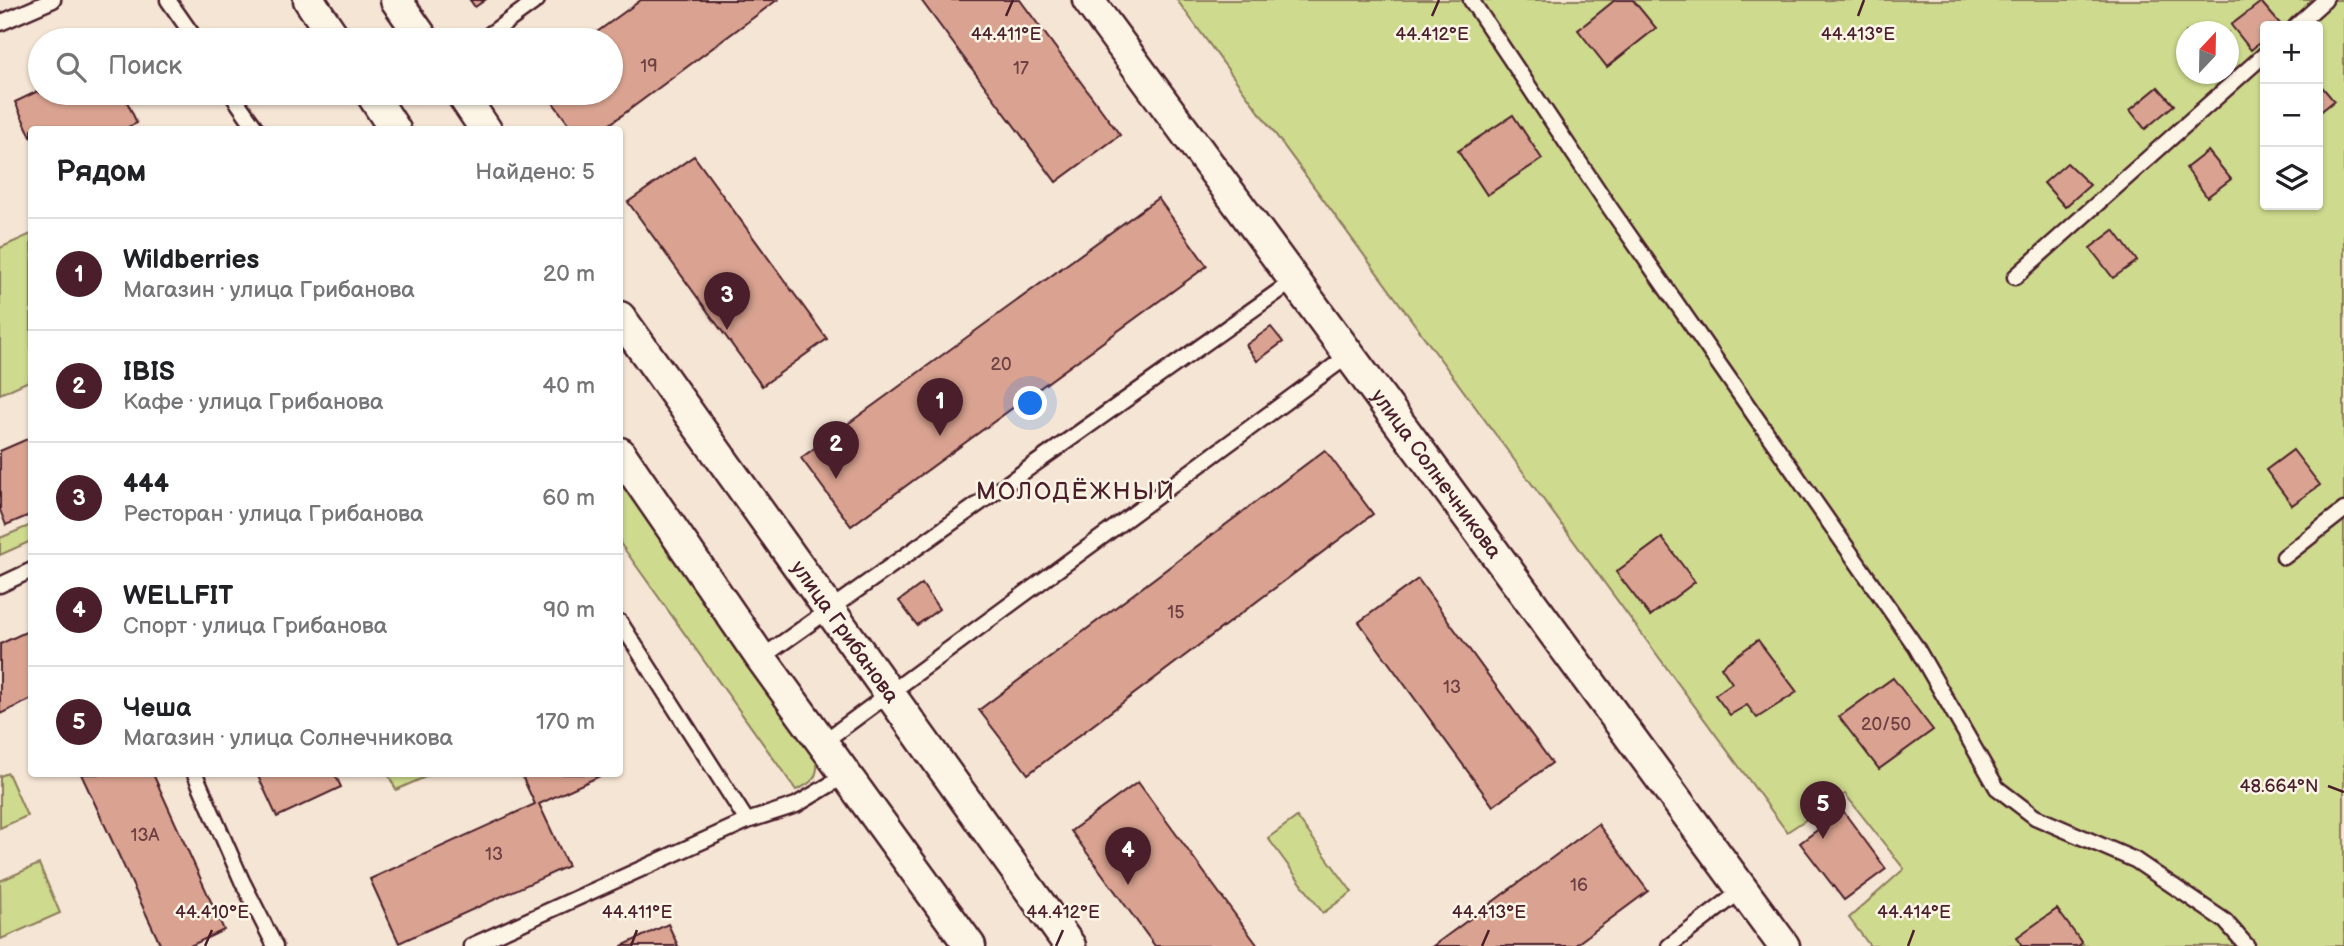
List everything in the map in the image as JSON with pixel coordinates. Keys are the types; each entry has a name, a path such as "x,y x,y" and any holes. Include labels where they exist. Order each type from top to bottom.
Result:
{"street":[{"path":"309,0 328,28"},
{"path":"396,0 416,28"},
{"name":"улица Солнечникова","path":"1088,0 1784,946"},
{"path":"379,105 392,126"},
{"path":"469,105 483,126"},
{"name":"улица Грибанова","path":"623,321 1070,946"},
{"path":"623,457 761,658 970,946"}],"lane":[{"path":"0,23 53,0"},
{"path":"168,0 187,28"},
{"path":"498,28 537,0"},
{"path":"1471,0 1610,208 1916,647 1997,788 2035,817 2134,860 2225,921 2247,946"},
{"path":"2302,21 2325,0"},
{"path":"2015,277 2260,58"},
{"path":"239,105 254,126"},
{"path":"761,658 1293,281"},
{"path":"822,743 1349,355"},
{"path":"2284,557 2344,510"},
{"path":"0,584 28,572"},
{"path":"623,627 747,821"},
{"path":"471,946 747,821 796,805 846,775"},
{"path":"196,777 242,881 275,946"},
{"path":"1669,946 1742,890"}],"green space":[{"path":"1177,0 2344,0 2344,946 1870,946 1849,918 1904,869 1845,794 1787,832"},
{"path":"28,235 28,381 0,394 0,248"},
{"path":"623,482 817,757 814,778 796,790 623,547"},
{"path":"28,526 28,542 0,555 0,538"},
{"path":"8,773 27,816 0,828 0,776"},
{"path":"390,777 425,777 396,790"},
{"path":"1297,817 1352,892 1323,913 1268,838"},
{"path":"39,864 60,913 1,939 0,881"}],"building":[{"path":"470,0 485,0 475,7"},
{"path":"641,0 777,0 607,126 570,126 555,105 623,105 623,28 602,28"},
{"path":"921,0 1020,0 1120,135 1056,182"},
{"path":"1615,0 1633,0 1656,28 1607,67 1578,30"},
{"path":"2261,2 2278,21 2260,21 2260,42 2251,50 2239,35 2239,21 2236,21"},
{"path":"2158,87 2174,105 2145,129 2130,110"},
{"path":"2323,88 2334,101 2323,110"},
{"path":"28,96 28,105 129,105 137,123 131,126 28,126 28,130 15,102"},
{"path":"1513,115 1542,159 1487,195 1458,151"},
{"path":"2208,151 2231,179 2207,197 2186,168"},
{"path":"694,156 827,339 762,386 628,202"},
{"path":"2067,163 2090,185 2065,207 2044,183"},
{"path":"1158,198 1207,266 851,526 801,458"},
{"path":"2114,230 2137,261 2113,278 2090,248"},
{"path":"1271,327 1283,342 1257,361 1246,345"},
{"path":"28,439 28,516 6,525 0,510 0,451"},
{"path":"1325,450 1373,514 1028,774 979,710"},
{"path":"2293,450 2320,485 2292,505 2266,470"},
{"path":"1662,538 1695,582 1650,616 1616,572"},
{"path":"1418,579 1552,763 1493,806 1359,622"},
{"path":"922,584 939,609 917,625 899,601"},
{"path":"28,631 28,701 0,714 0,644"},
{"path":"1758,640 1797,692 1757,718 1747,705 1730,715 1715,695 1732,683 1721,667"},
{"path":"1893,678 1933,730 1879,769 1839,717"},
{"path":"82,777 154,777 224,930 190,946 161,946"},
{"path":"258,777 336,777 341,787 277,817"},
{"path":"522,777 598,777 539,804 568,866 399,943 370,879 535,804"},
{"path":"1138,782 1258,946 1155,946 1071,831"},
{"path":"1843,811 1886,869 1844,900 1800,843"},
{"path":"1598,824 1648,891 1574,946 1433,946"},
{"path":"2057,909 2082,943 2078,946 2022,946 2017,937"},
{"path":"668,924 678,946 622,946"}],"place":[{"name":"444","path":"727,330"},
{"name":"Wildberries","path":"940,436"},
{"name":"IBIS","path":"836,479"},
{"name":"Чеша","path":"1823,839"},
{"name":"WELLFIT","path":"1128,885"}],"district":[{"name":"МОЛОДЁЖНЫЙ","path":"1076,491"}]}
